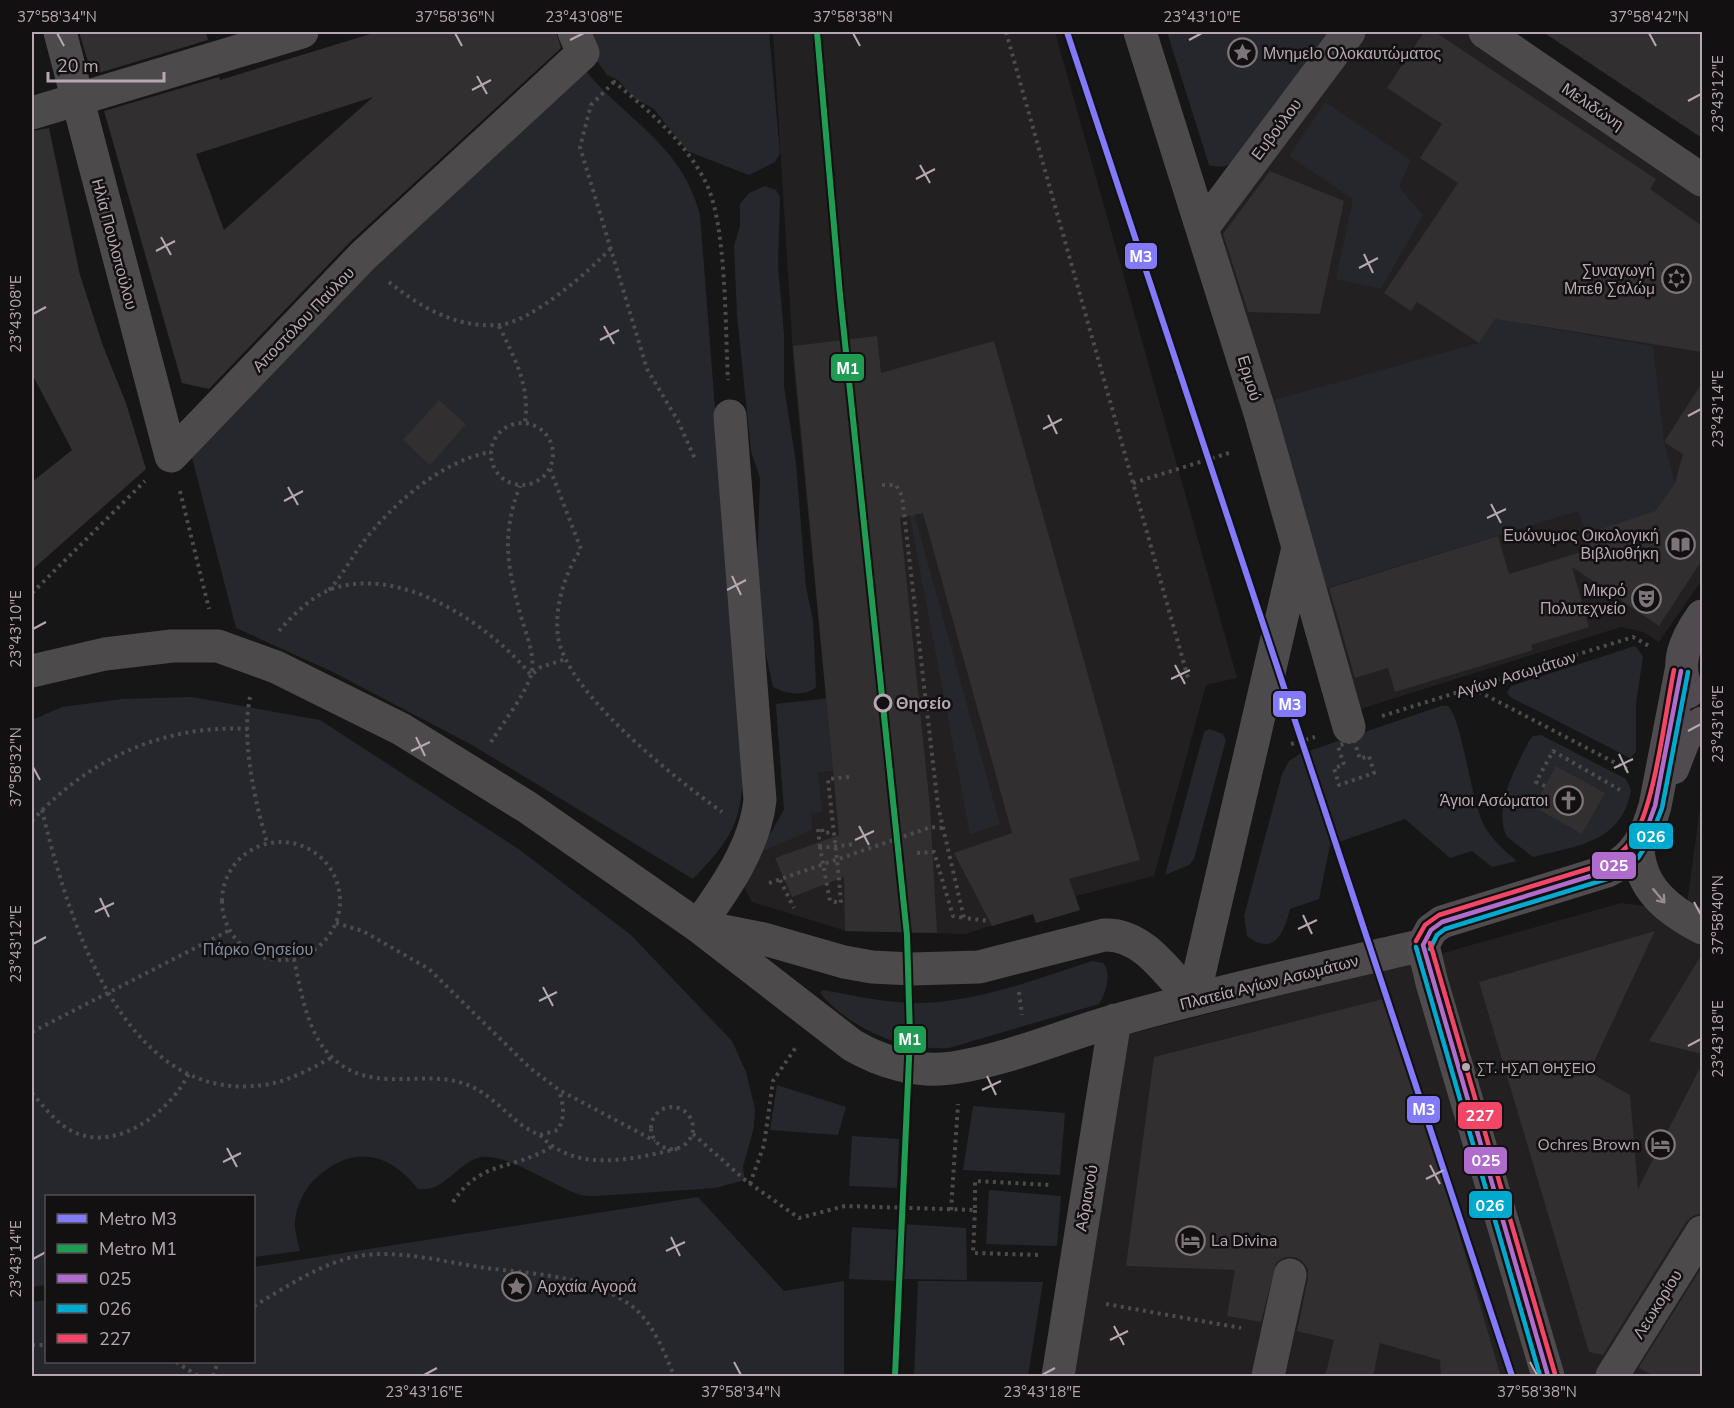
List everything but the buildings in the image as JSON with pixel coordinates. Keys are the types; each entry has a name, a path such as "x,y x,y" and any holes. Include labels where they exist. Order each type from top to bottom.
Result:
{"street":[{"name":"Ηλία Πουλοπούλου","path":"60,32 171,456"},
{"path":"32,113 302,32"},
{"name":"Ερμού","path":"1140,32 1203,227 1268,441 1297,550 1364,722"},
{"name":"Ευβούλου","path":"1203,227 1349,32"},
{"name":"Μελιδώνη","path":"1485,32 1702,180"},
{"name":"Αποστόλου Παύλου","path":"171,456 363,256 578,42"},
{"path":"730,416 760,800 752,833 724,890 698,926 742,934 872,967 979,967 1104,935 1122,936 1138,943 1193,1000"},
{"path":"1193,1000 1297,550"},
{"path":"1702,616 1671,659 1655,806 1638,858 1658,897 1677,915 1702,928"},
{"path":"32,671 68,661 140,649 218,646"},
{"name":"Πλατεία Αγίων Ασωμάτων","path":"218,646 260,660 369,712 473,773 698,926 815,1019 869,1054 915,1067 952,1068 1115,1020 1423,945"},
{"path":"1671,659 1686,689 1702,710"},
{"path":"1548,1377 1432,983 1423,945 1431,930 1442,922 1607,871 1650,855 1662,827 1679,749 1685,736 1702,723"},
{"name":"Αδριανού","path":"1058,1377 1115,1020"},
{"name":"Λεωκορίου","path":"1612,1377 1702,1232"},
{"path":"1268,1377 1290,1275"}],"path":[{"path":"1006,32 1188,678"},
{"path":"578,42 614,82 672,136 695,165 712,197 721,266 730,416"},
{"path":"614,82 591,105 580,147 647,369 678,421 698,466"},
{"path":"363,256 421,306 459,320 499,326 540,307 581,279 611,248"},
{"path":"499,326 522,374 527,404 525,423"},
{"path":"525,423 536,426 552,444 554,456 550,469 538,481 520,486 509,483 499,475 493,465 491,452 494,439 502,430 513,424 525,423"},
{"path":"1133,483 1268,441"},
{"path":"267,843 253,779 248,729 249,704 260,660 292,617 328,590 341,577 368,536 405,497 439,474 469,458 491,452"},
{"path":"32,593 171,456"},
{"path":"171,456 218,646"},
{"path":"550,469 581,549 574,559 558,608 558,638 566,659 608,717 686,787 752,833"},
{"path":"882,486 896,485 902,496 942,828 964,918"},
{"path":"520,486 507,528 507,551 510,575 529,644 531,675"},
{"path":"328,590 362,584 404,589 422,596 480,626 499,640 531,675"},
{"name":"Αγίων Ασωμάτων","path":"1364,722 1633,638 1671,659"},
{"path":"473,773 531,675 541,667 566,659"},
{"path":"1472,688 1630,771"},
{"path":"32,821 88,772 119,754 187,732 213,728 248,729"},
{"path":"1545,786 1536,782 1553,751 1630,795"},
{"path":"833,830 823,833 820,829 820,848 831,901 841,903 828,779 849,777"},
{"path":"42,810 68,900 107,993 146,1045 180,1070 220,1084 263,1085 298,1075 331,1059"},
{"path":"773,882 935,827 942,828"},
{"path":"267,843 291,843 302,846 321,858 330,867 339,890 339,911 336,922 324,942 294,959 271,960 250,952 240,944 230,930 221,902 225,879 242,856 267,843"},
{"path":"820,848 855,844"},
{"path":"917,853 934,852 953,916 989,921"},
{"path":"336,922 363,931 429,969 498,1040 559,1090 655,1141 665,1149 677,1149"},
{"path":"32,1032 230,930"},
{"path":"294,959 307,1012 316,1035 331,1059 351,1072 370,1076 462,1083 478,1089 517,1123 540,1135 551,1147 573,1156 609,1161 677,1149 687,1143 693,1134 693,1122 687,1112 669,1106 660,1109 653,1117 650,1129 655,1141"},
{"path":"1013,959 1027,1047"},
{"path":"750,1184 764,1145 773,1081 815,1019"},
{"path":"32,1094 68,1129 89,1137 110,1136 126,1132 164,1110 182,1089 189,1073"},
{"path":"540,1135 558,1130 562,1122 564,1114 559,1090"},
{"path":"951,1210 958,1104"},
{"path":"693,1134 750,1184 799,1218 845,1206 975,1210"},
{"path":"453,1202 460,1191 482,1172 530,1159 551,1147"},
{"path":"1058,1185 975,1181 973,1253 1076,1256"},
{"path":"255,1305 335,1262 365,1255 427,1257 556,1276 610,1293 628,1303 643,1316 663,1348 674,1377"},
{"path":"1071,1298 1277,1334"},
{"path":"177,1363 198,1377"}],"shaded area":[{"path":"773,32 1055,32 1237,678 1206,685 1154,876 1076,896 1080,910 1036,923 1032,913 965,934 846,931 752,902 741,881 784,810 776,704 826,698 794,371"},
{"path":"1352,32 1465,32 1702,192 1702,580 1659,642 1643,632 1621,627 1354,711 1221,254 1218,220"},
{"path":"1702,793 1702,923 1687,903"},
{"path":"1621,903 1645,906 1702,934 1702,1376 1074,1376 1126,1035 1432,956"}],"green space":[{"path":"577,32 769,32 780,153 775,162 749,175 687,151 654,109 634,98 618,80 607,75"},
{"path":"1167,32 1332,32 1237,160 1220,167 1209,165"},
{"path":"582,66 598,85 666,150 680,169 691,190 700,215 743,768 740,803 732,830 717,853 693,879 472,745 333,672 236,628 189,446"},
{"path":"1325,102 1411,160 1399,187 1423,215 1381,289 1336,279 1353,199 1289,156"},
{"path":"765,186 776,190 780,197 778,266 784,334 784,386 796,463 806,587 813,620 816,687 801,693 789,693 773,687 765,651 757,574 760,478 751,451 737,315 734,246 740,226 740,204 749,193"},
{"path":"1495,319 1653,346 1664,442 1675,483 1654,512 1586,534 1578,511 1326,588 1274,400 1479,343"},
{"path":"912,506 1000,824 970,834 908,507"},
{"path":"1635,646 1643,656 1636,704 1636,752 1630,758 1510,697 1507,693 1511,686"},
{"name":"Πάρκο Θησείου","path":"192,697 320,720 520,850 631,935 732,1041 746,1072 755,1109 754,1127 743,1167 745,1180 715,1188 587,1196 568,1190 504,1160 482,1157 465,1164 436,1186 418,1189 406,1176 382,1160 356,1157 329,1167 311,1183 303,1194 295,1221 300,1251 255,1257 255,1195 45,1195 45,1285 32,1287 32,720 62,707 122,699"},
{"path":"826,699 833,771 818,772 822,812 811,813 812,830 760,852 784,810 776,704"},
{"path":"1441,706 1448,706 1458,727 1475,799 1485,827 1495,841 1517,861 1492,867 1472,851 1450,858 1405,819 1330,845 1319,899 1290,909 1281,934 1271,943 1256,942 1247,936 1244,916 1282,774 1289,761 1300,754"},
{"path":"1209,729 1223,734 1226,740 1194,859 1189,865 1165,875 1204,732"},
{"path":"1541,735 1626,779 1631,790 1626,808 1607,832 1581,845 1533,857 1507,837 1502,813 1507,788 1529,741 1533,736"},
{"path":"1092,961 1103,963 1108,978 1099,1004 949,1048 918,1047 875,1034 848,1019 820,992 824,990 895,1002 938,1002 997,991"},
{"path":"777,1085 846,1107 838,1135 770,1130"},
{"path":"973,1106 1065,1113 1060,1175 963,1170"},
{"path":"852,1136 899,1139 897,1188 849,1186"},
{"path":"989,1190 1061,1196 1057,1246 986,1244"},
{"name":"Αρχαία Αγορά","path":"698,1197 784,1291 844,1281 844,1376 32,1376 32,1302 45,1300 45,1363 255,1363 255,1267"},
{"path":"903,1224 966,1228 967,1280 900,1279"},
{"path":"852,1227 899,1230 897,1281 849,1279"},
{"path":"918,1281 1043,1282 1028,1376 914,1376"}],"metro line":[{"name":"Μ1","path":"817,32 840,295 907,935 910,1036 895,1376"},
{"name":"Μ3","path":"1067,32 1512,1376"}],"transit line":[{"name":"227","path":"1416,941 1425,925 1439,915 1604,864 1626,848 1640,825 1647,806 1674,670"},
{"name":"025","path":"1423,945 1431,930 1442,922 1607,871 1632,852 1644,836 1655,806 1681,671"},
{"name":"026","path":"1430,949 1437,935 1445,929 1610,878 1638,858 1650,839 1662,808 1688,672"},
{"name":"227","path":"1430,943 1555,1374"},
{"name":"025","path":"1423,945 1548,1376"},
{"name":"026","path":"1416,947 1540,1376"}],"place":[{"name":"ΜνημεΙο Ολοκαυτώματος","path":"1242,53"},
{"name":"Συναγωγή Μπεθ Σαλώμ","path":"1676,279"},
{"name":"Ευώνυμος Οικολογική Βιβλιοθήκη","path":"1680,544"},
{"name":"Μικρό Πολυτεχνείο","path":"1647,599"},
{"name":"Θησείο","path":"883,703"},
{"name":"Άγιοι Ασώματοι","path":"1569,800"},
{"name":"ΣΤ. ΗΣΑΠ ΘΗΣΕΙΟ","path":"1466,1067"},
{"name":"Ochres Brown","path":"1661,1144"},
{"name":"La Divina","path":"1190,1240"},
{"name":"Αρχαία Αγορά","path":"516,1286"}]}
